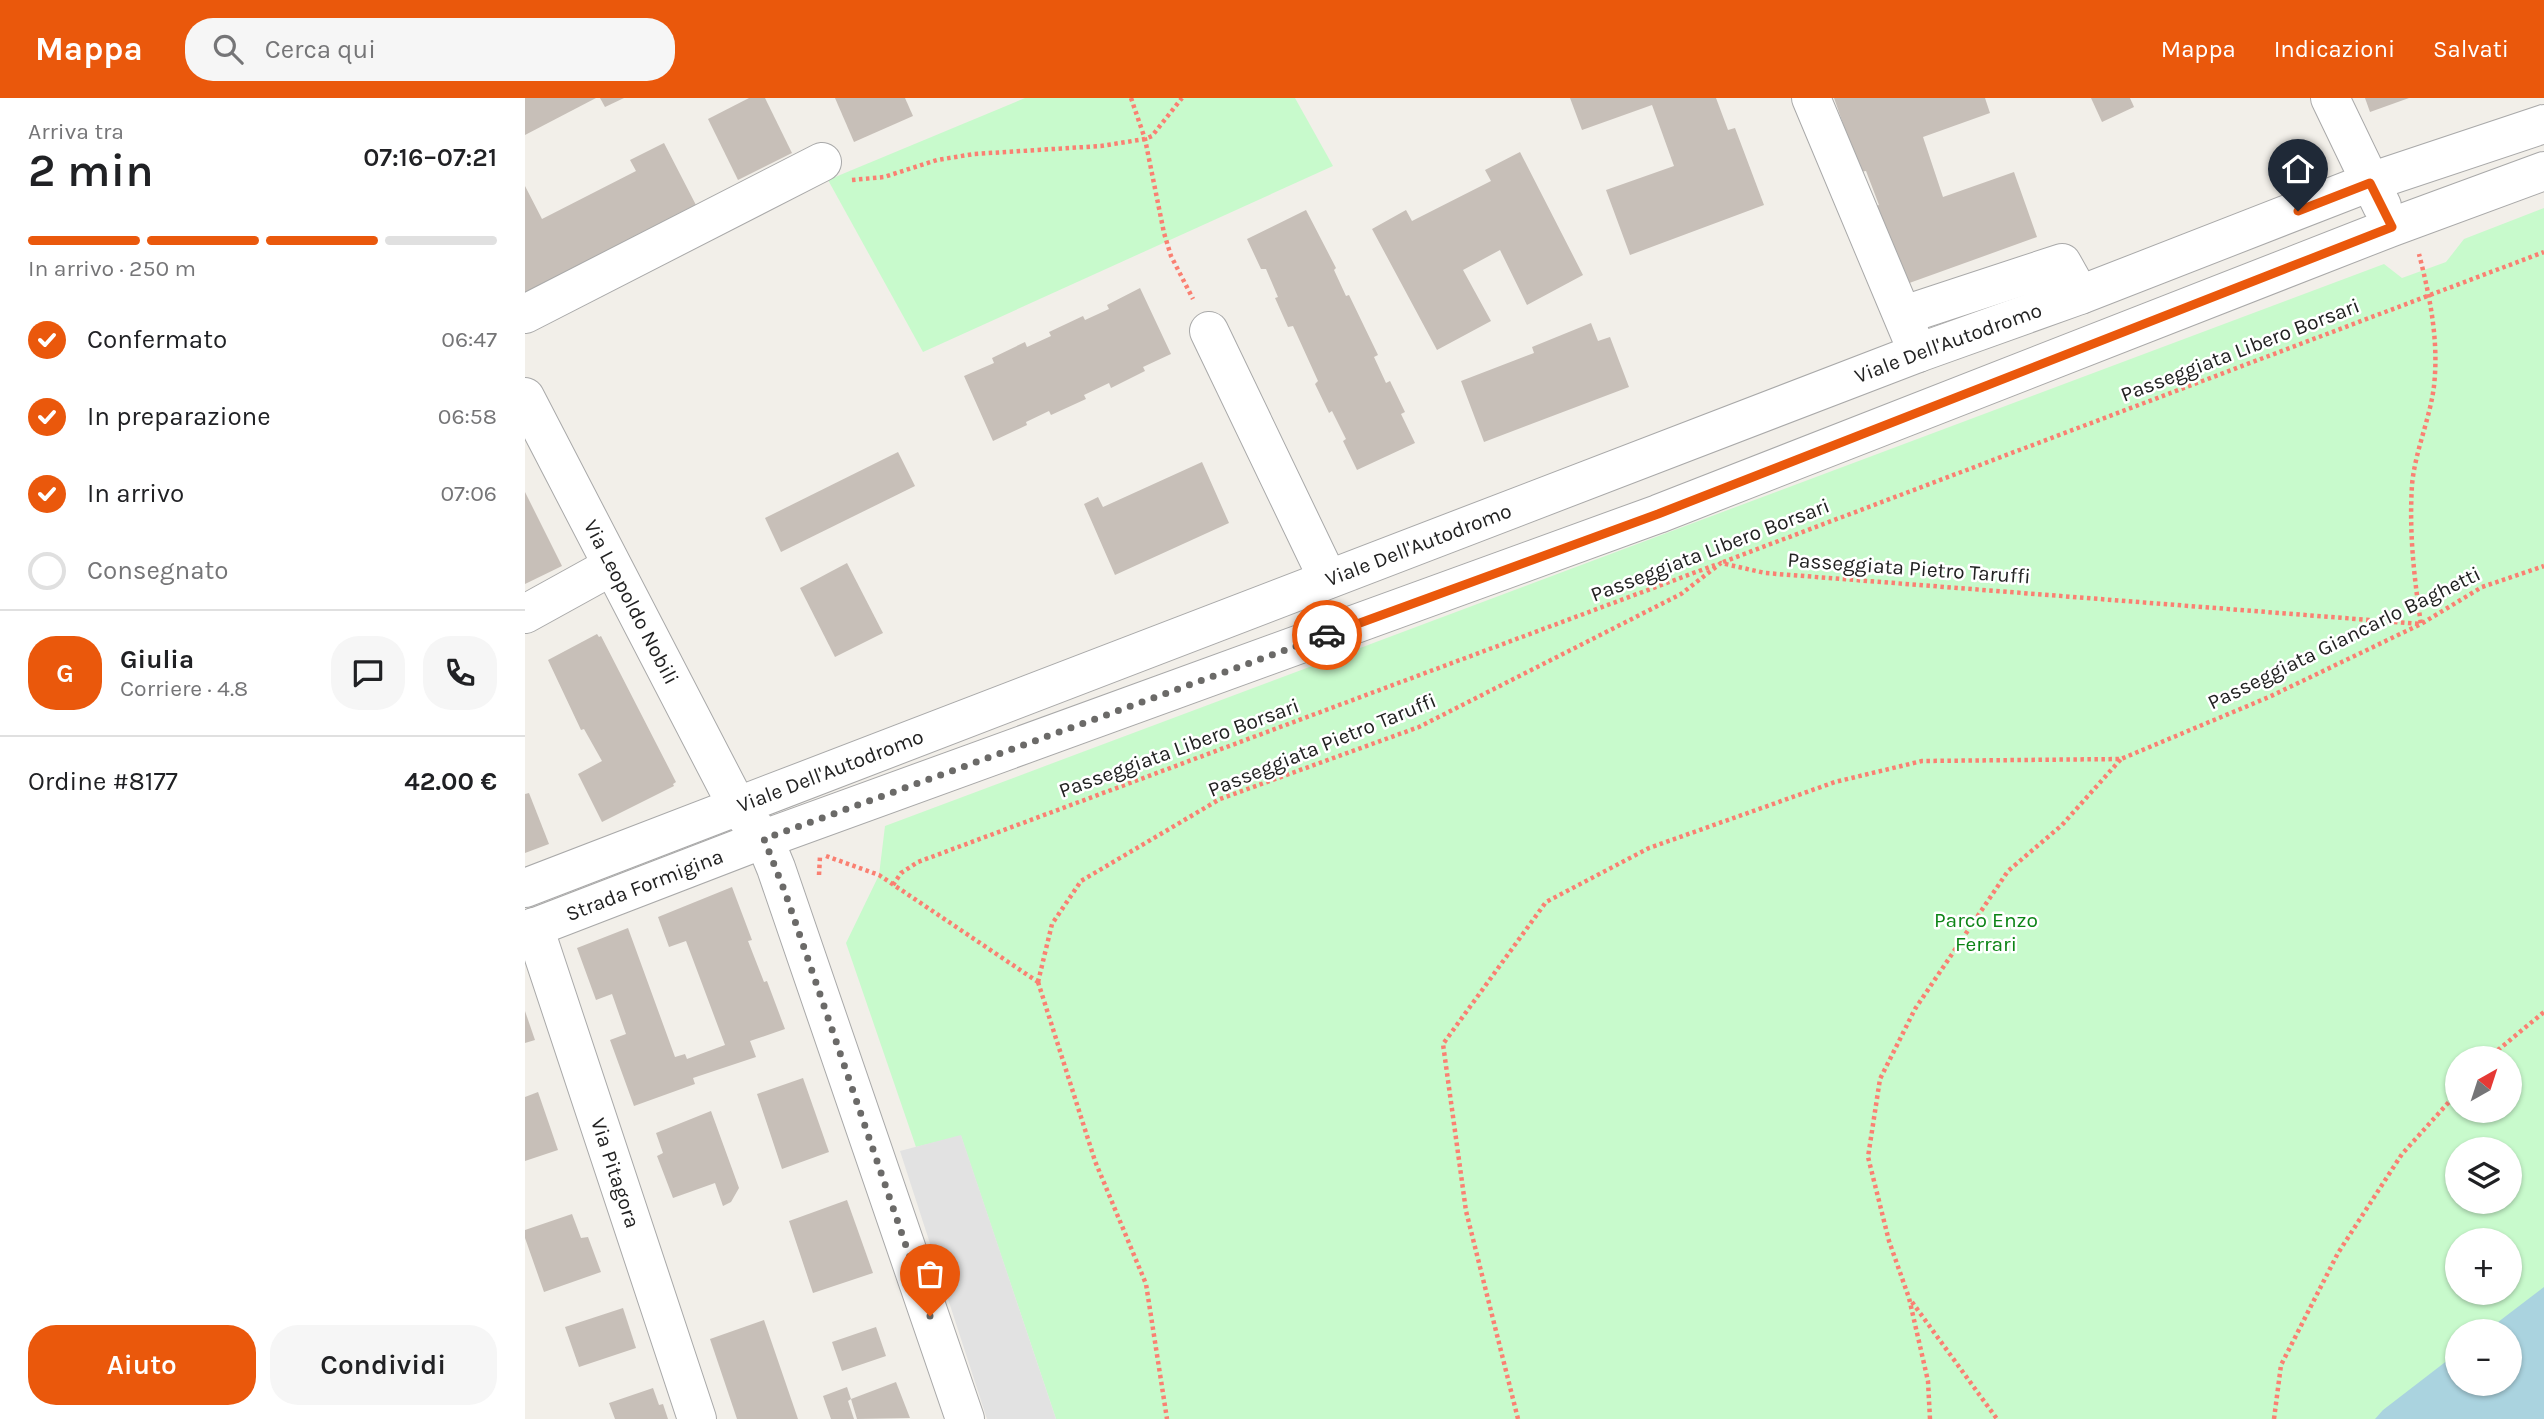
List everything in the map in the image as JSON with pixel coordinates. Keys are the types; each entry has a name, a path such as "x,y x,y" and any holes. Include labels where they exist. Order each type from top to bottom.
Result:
{"street":[{"path":"1811,98 1918,353"},
{"path":"2330,98 2370,183 2400,224"},
{"name":"Viale Dell'Autodromo","path":"2544,124 2370,183 2080,295 1918,353 737,806 764,839 1658,514 2400,224 2544,171"},
{"path":"525,314 822,162"},
{"path":"1904,315 2062,263 2080,295"},
{"path":"1209,331 1328,579"},
{"name":"Via Leopoldo Nobili","path":"525,397 737,806"},
{"path":"525,614 612,566"},
{"name":"Strada Formigina","path":"525,888 737,806"},
{"path":"764,839 878,1161 965,1419"},
{"name":"Strada Formigina","path":"530,929 764,839"},
{"name":"Via Pitagora","path":"530,929 698,1419"}],"path":[{"path":"1131,98 1145,139 1171,256 1209,331"},
{"path":"822,162 835,174 848,180 861,181 937,160 974,154 1101,146 1145,139 1152,136 1182,98"},
{"path":"2400,224 2430,295 2435,339 2434,387 2412,481 2410,527 2421,624"},
{"name":"Passeggiata Libero Borsari","path":"893,885 901,873 918,862 1721,563 2544,252"},
{"name":"Passeggiata Pietro Taruffi","path":"1038,982 1052,924 1081,881 1220,799 1431,721 1681,594 1721,563 1765,573 2421,624"},
{"name":"Passeggiata Giancarlo Baghetti","path":"2121,759 2269,697 2421,624 2482,587 2544,566"},
{"path":"1930,1419 1928,1381 1909,1298 1889,1241 1868,1157 1880,1079 1915,1009 2008,871 2062,825 2121,759"},
{"path":"1518,1419 1466,1211 1443,1044 1546,902 1649,848 1835,782 1923,761 2121,759"},
{"path":"820,881 820,853 828,846"},
{"path":"820,853 879,875 1038,982 1095,1161 1146,1284 1167,1419"},
{"path":"2503,1046 2544,1012"},
{"path":"2274,1419 2281,1365 2338,1253 2402,1154 2445,1106"},
{"path":"1909,1298 1997,1419"}],"green space":[{"path":"1025,98 1295,98 1333,166 923,352 828,180"},
{"name":"Parco Enzo Ferrari","path":"2544,208 2544,1419 1056,1419 961,1136 916,1147 846,943 879,875 885,826 2384,264 2402,278 2446,262 2464,239"}],"shaded area":[{"path":"961,1135 1056,1419 987,1419 900,1151"}],"water":[{"path":"2544,1287 2544,1419 2375,1419 2445,1362 2445,1396 2522,1396 2522,1319 2502,1319"}],"building":[{"path":"525,98 596,98 525,135"},
{"path":"600,98 624,98 605,107"},
{"path":"749,98 765,98 792,153 738,180 708,119"},
{"path":"835,98 905,98 913,116 854,142"},
{"path":"1570,98 1716,98 1728,130 1735,128 1764,205 1630,255 1606,190 1674,166 1652,105 1582,130"},
{"path":"1834,98 1985,98 1990,113 1923,137 1943,197 2014,172 2037,237 1901,286 1873,207 1879,205 1866,171 1860,172"},
{"path":"2091,98 2130,98 2134,107 2102,122"},
{"path":"2365,98 2409,98 2370,112"},
{"path":"664,143 697,207 525,295 525,186 542,219 636,171 630,160"},
{"path":"1520,152 1583,275 1527,305 1500,250 1463,270 1491,321 1437,350 1372,229 1406,210 1412,221 1491,181 1485,170"},
{"path":"1306,210 1336,268 1334,270 1346,296 1349,295 1378,355 1374,357 1386,383 1390,381 1405,412 1401,414 1415,443 1357,470 1343,441 1346,439 1315,384 1318,381 1293,326 1288,327 1266,269 1261,269 1247,239"},
{"path":"1140,288 1171,354 1143,367 1145,371 1111,388 1109,383 1084,395 1086,399 1051,415 1049,411 993,441 964,376 994,363 992,358 1025,342 1027,347 1051,336 1049,332 1083,316 1085,320 1109,309 1107,305"},
{"path":"1591,323 1598,341 1610,337 1629,387 1484,442 1461,381 1534,353 1532,347"},
{"path":"898,452 915,486 781,552 765,518"},
{"path":"1202,462 1229,523 1115,575 1084,504 1098,497 1103,507"},
{"path":"525,492 562,566 525,584"},
{"path":"847,563 883,633 835,657 800,588"},
{"path":"597,634 601,636 676,782 674,786 602,822 578,774 602,761 584,729 581,730 548,660"},
{"path":"529,793 549,844 525,853 525,794"},
{"path":"732,887 752,940 748,941 785,1029 750,1041 756,1057 693,1078 695,1084 634,1106 610,1040 626,1034 612,994 596,1000 577,948 628,928 675,1057 685,1054 687,1059 725,1045 686,941 669,947 658,917"},
{"path":"525,1011 535,1040 525,1043"},
{"path":"803,1078 829,1152 782,1169 757,1094"},
{"path":"538,1092 558,1150 525,1161 525,1097"},
{"path":"711,1111 739,1188 731,1202 723,1206 715,1183 673,1198 657,1156 663,1153 656,1133"},
{"path":"847,1200 873,1273 813,1293 789,1221"},
{"path":"572,1214 581,1238 588,1237 601,1272 544,1292 525,1238 525,1230"},
{"path":"623,1308 636,1348 579,1367 565,1327"},
{"path":"764,1320 798,1419 737,1419 710,1339"},
{"path":"876,1327 886,1356 842,1371 832,1342"},
{"path":"896,1382 910,1418 857,1419 851,1399"},
{"path":"847,1387 851,1399 848,1401 854,1419 831,1419 823,1396"},
{"path":"653,1388 668,1419 615,1419 609,1403"}],"way so far":[{"path":"930,1316 785,892 764,839 1327,635"}],"route":[{"path":"1327,635 1658,514 2392,227 2370,183 2298,211"}]}
